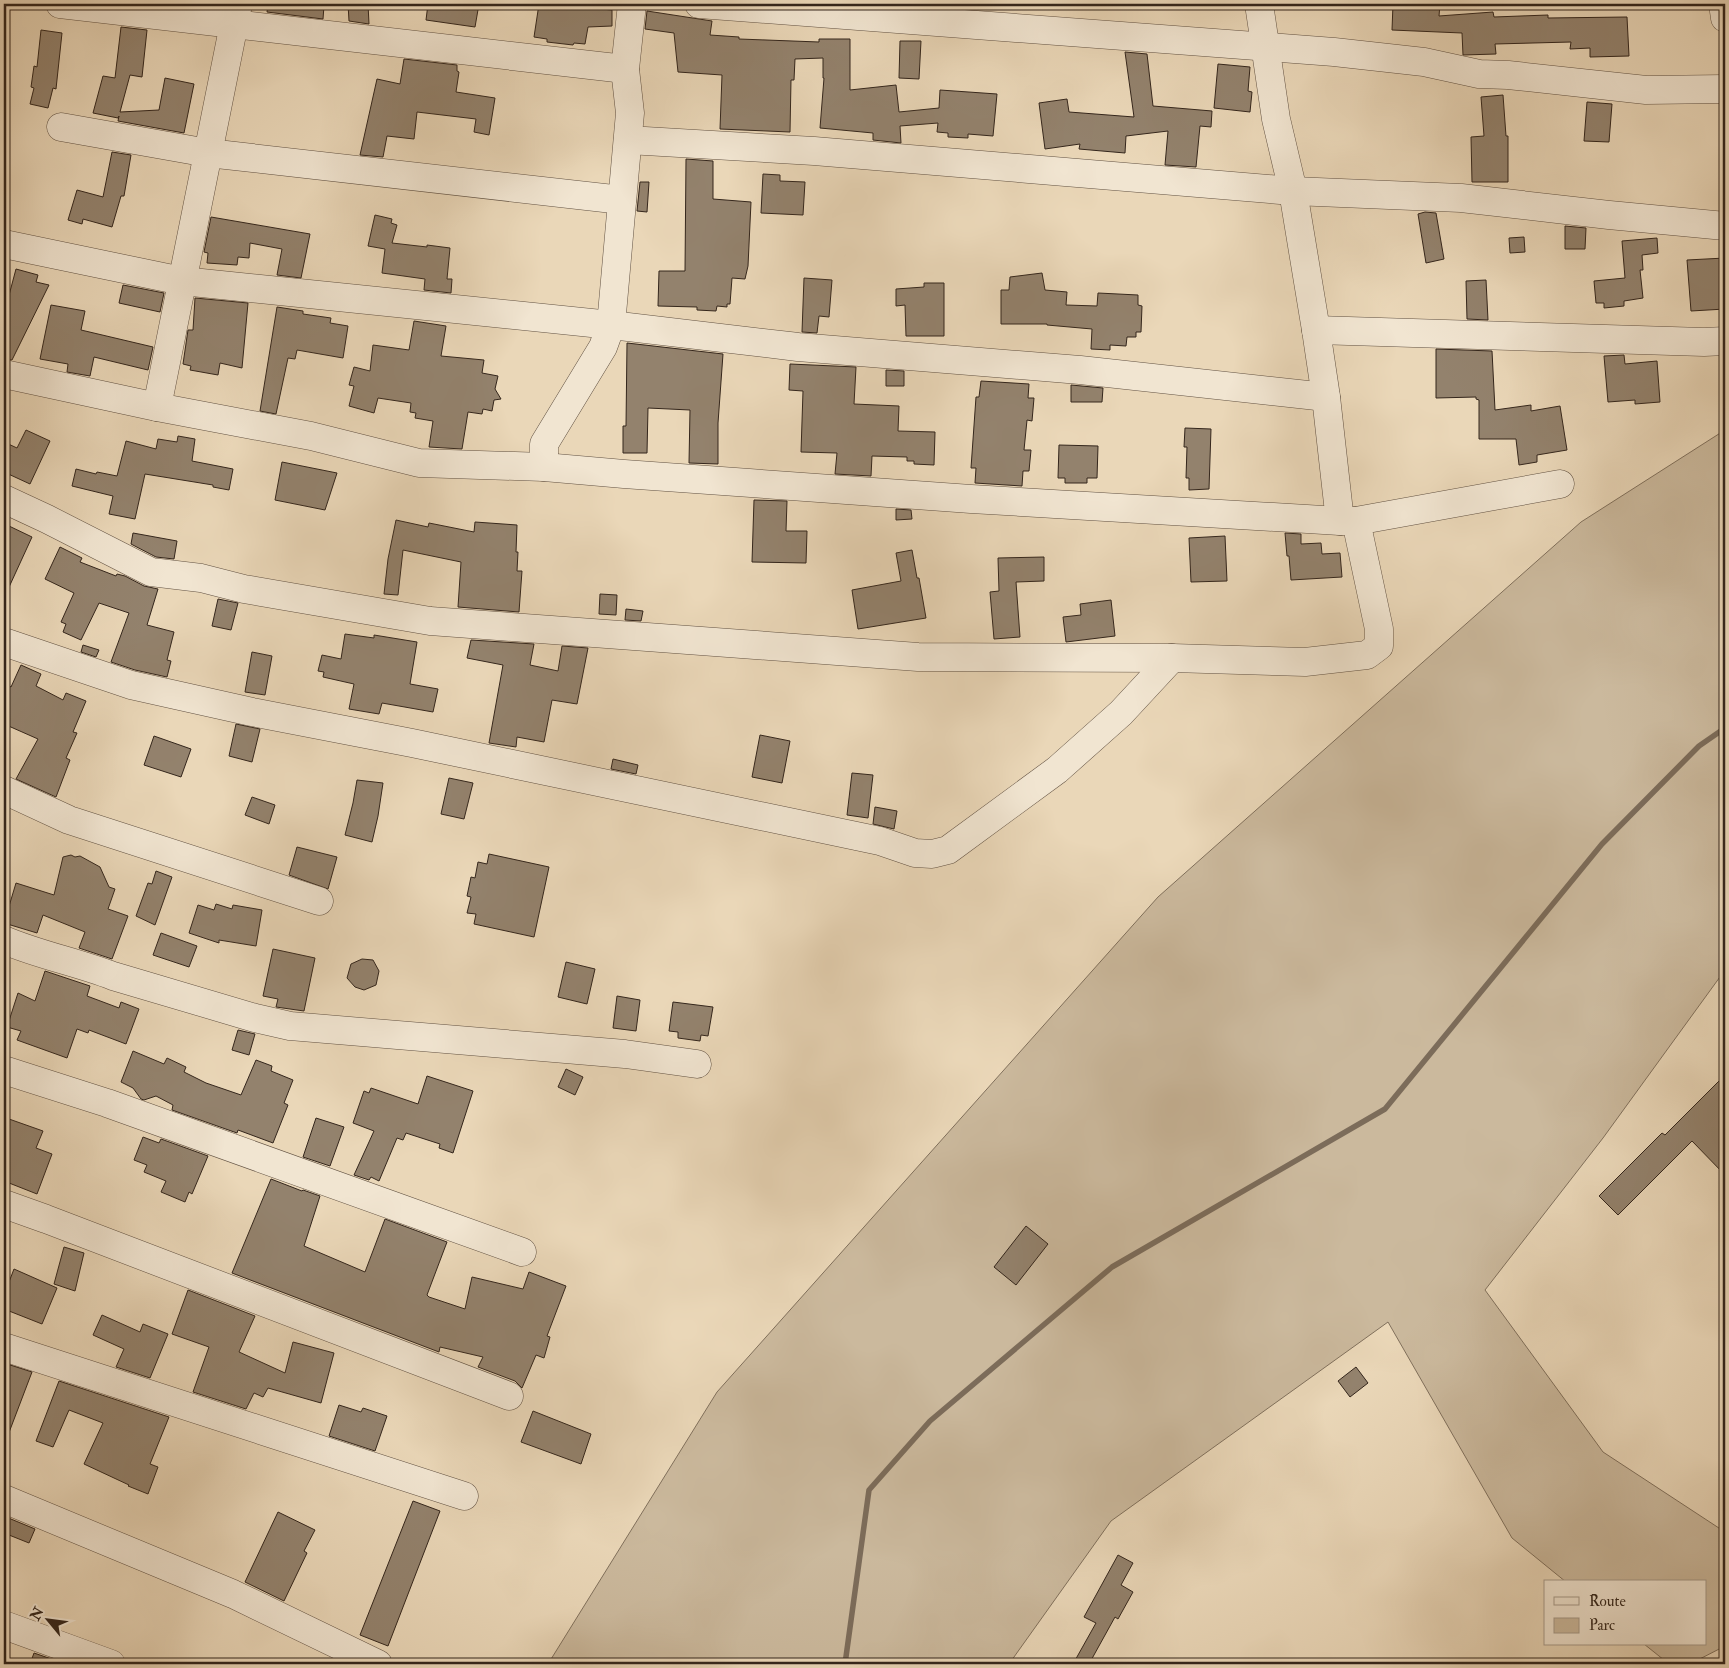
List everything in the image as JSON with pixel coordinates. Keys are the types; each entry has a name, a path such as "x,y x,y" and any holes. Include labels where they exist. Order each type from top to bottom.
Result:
{"street":[{"path":"60,4 237,14 625,69"},
{"path":"544,466 544,444 603,347 611,325 630,113 625,69 632,4"},
{"path":"699,4 1334,52 1424,62 1479,74 1508,75 1646,90 1725,89"},
{"path":"4,499 151,572 201,578 244,588 430,621 918,657 1172,658 1305,662 1367,655 1379,646 1379,629 1348,521 1293,191 1276,119 1260,4"},
{"path":"1723,4 1725,18"},
{"path":"157,407 237,14"},
{"path":"61,127 208,152 622,200"},
{"path":"628,140 814,151 1293,191 1461,198 1609,216 1725,226"},
{"path":"4,244 182,282 611,325 798,347 1080,370 1326,398"},
{"path":"1316,330 1694,342 1725,341"},
{"path":"4,374 157,407 310,436 419,463 544,466 624,474 971,499 1348,521 1560,484"},
{"path":"4,642 131,685 252,712 412,743 880,841 915,853 932,854 948,850 1057,770 1121,713 1172,658"},
{"path":"4,790 69,820 319,901"},
{"path":"4,940 39,953 92,967 113,976 255,1018 290,1026 625,1054 697,1064"},
{"path":"4,1070 107,1103 522,1252"},
{"path":"4,1204 509,1396"},
{"path":"4,1347 464,1496"},
{"path":"4,1498 233,1594 378,1664"},
{"path":"4,1625 111,1664"}],"green space":[{"path":"1725,430 1725,970 1603,1138 1485,1290 1603,1452 1725,1532 1725,1646 1690,1664 1669,1664 1646,1646 1706,1646 1706,1580 1564,1580 1512,1538 1388,1322 1111,1521 1009,1664 548,1664 717,1392 1158,897 1581,522"}],"building":[{"path":"268,4 324,6 323,19 267,12"},
{"path":"348,4 368,4 369,24 349,21"},
{"path":"428,4 479,4 475,27 426,20"},
{"path":"539,4 579,4 579,7 612,10 612,26 588,27 585,44 574,43 573,45 547,42 547,39 534,37"},
{"path":"1393,4 1440,4 1439,16 1493,12 1494,17 1548,15 1548,18 1627,17 1629,56 1590,57 1590,48 1570,49 1571,42 1495,44 1496,54 1463,55 1462,33 1392,30"},
{"path":"647,11 712,21 710,35 739,37 739,39 819,42 819,39 850,39 850,90 896,85 899,112 939,108 940,90 997,94 993,136 968,134 968,138 948,137 948,133 937,132 938,123 900,126 901,143 873,140 873,133 820,128 824,78 823,58 795,59 794,80 791,80 790,132 720,129 722,75 678,72 674,33 645,29"},
{"path":"121,27 147,30 142,77 130,75 120,112 159,110 165,78 194,84 184,133 118,121 119,116 118,118 93,113 103,76 115,78"},
{"path":"41,30 62,33 56,89 53,88 48,108 30,104 34,88 31,87 34,66 37,67"},
{"path":"900,41 921,41 919,79 899,78"},
{"path":"1125,52 1147,54 1153,106 1212,111 1211,127 1200,126 1196,167 1165,165 1168,131 1126,136 1125,153 1079,149 1080,144 1045,149 1039,103 1067,99 1069,112 1134,117"},
{"path":"404,59 457,65 457,71 459,72 456,92 495,98 489,135 474,132 476,119 417,112 414,139 387,136 383,157 360,155 377,79 400,84"},
{"path":"1218,64 1250,67 1248,91 1252,92 1250,112 1214,108"},
{"path":"1503,95 1506,136 1508,136 1508,182 1472,182 1471,137 1484,136 1481,97"},
{"path":"1587,102 1612,104 1609,142 1584,141"},
{"path":"112,152 131,155 124,196 121,196 112,227 83,219 82,224 68,220 77,190 103,197"},
{"path":"686,159 713,161 713,199 751,202 748,266 745,279 732,278 730,304 727,304 727,307 717,306 716,311 697,310 697,307 658,306 659,271 685,271"},
{"path":"763,174 780,175 780,181 805,182 803,215 761,213"},
{"path":"640,182 649,182 647,212 637,211"},
{"path":"1425,212 1436,213 1444,259 1426,263 1418,214"},
{"path":"375,215 392,219 391,223 397,225 392,243 450,248 447,279 452,279 451,293 424,290 425,279 382,273 385,249 368,246"},
{"path":"211,217 310,234 301,278 277,275 282,249 250,243 249,258 238,257 237,265 207,263 208,253 204,252"},
{"path":"1565,226 1586,228 1585,249 1565,249"},
{"path":"1524,237 1525,252 1510,253 1509,238"},
{"path":"1657,238 1658,253 1642,255 1643,270 1640,270 1643,298 1624,301 1624,306 1604,308 1604,303 1596,303 1594,281 1625,278 1622,241"},
{"path":"1725,258 1725,309 1691,311 1687,260"},
{"path":"16,269 38,275 36,282 49,285 12,360 4,359 4,314"},
{"path":"1042,273 1045,290 1067,292 1066,305 1097,306 1098,293 1138,295 1138,305 1142,306 1141,332 1136,332 1136,337 1127,337 1126,346 1110,345 1110,350 1091,349 1092,329 1047,324 1001,324 1001,290 1009,290 1010,277"},
{"path":"804,278 832,280 829,317 819,316 817,333 802,332"},
{"path":"1486,280 1488,320 1467,319 1466,281"},
{"path":"924,283 944,283 944,336 906,336 905,305 896,306 896,289 924,287"},
{"path":"123,285 164,293 160,312 119,303"},
{"path":"195,298 248,303 242,368 220,363 218,375 190,370 191,366 183,364 188,330 193,330"},
{"path":"51,305 85,311 81,330 153,347 148,370 94,357 90,376 67,372 68,364 40,359"},
{"path":"277,307 303,311 303,314 331,318 330,323 348,326 343,358 297,350 295,359 288,358 276,414 260,411"},
{"path":"414,321 446,326 441,356 484,360 482,373 498,376 495,389 501,399 494,400 492,411 483,409 482,414 468,412 462,449 429,447 433,421 415,418 416,413 410,412 411,403 378,398 374,413 349,406 354,386 349,385 354,367 370,371 373,345 409,350"},
{"path":"627,343 723,354 718,423 718,464 689,463 690,410 648,408 647,453 623,453 623,426 626,426"},
{"path":"1436,349 1492,351 1495,410 1531,405 1531,411 1560,406 1567,450 1537,455 1537,462 1519,465 1516,439 1479,439 1479,400 1476,397 1436,398"},
{"path":"1624,355 1625,364 1657,361 1660,402 1635,404 1635,400 1608,402 1604,356"},
{"path":"790,364 856,367 854,404 899,406 898,431 935,432 934,465 914,464 914,461 907,461 907,457 872,456 871,476 835,474 837,453 801,452 803,391 789,390"},
{"path":"886,370 904,371 904,386 886,386"},
{"path":"981,381 1029,384 1028,398 1034,398 1032,421 1027,420 1024,450 1031,450 1029,471 1023,471 1022,486 975,483 976,468 971,468 976,397 979,397"},
{"path":"1071,385 1103,388 1102,402 1071,402"},
{"path":"1185,428 1211,429 1209,489 1189,490 1189,478 1186,478 1187,447 1184,447"},
{"path":"26,430 50,441 30,484 4,472 4,442 17,448"},
{"path":"178,436 195,439 192,461 233,469 229,490 213,487 213,485 145,474 135,519 109,514 113,496 72,486 76,469 96,474 97,472 117,476 126,441 156,449 158,439 177,442"},
{"path":"1059,445 1098,446 1097,478 1087,478 1087,483 1065,483 1065,478 1058,478"},
{"path":"282,462 337,473 325,510 275,500"},
{"path":"754,500 787,501 786,531 807,531 806,563 752,562"},
{"path":"896,509 911,510 912,519 896,520"},
{"path":"396,520 428,527 429,523 474,532 475,522 517,525 517,571 522,571 519,612 458,607 461,562 403,550 398,595 384,594 388,559"},
{"path":"9,526 32,537 4,598 4,537"},
{"path":"133,533 177,541 174,559 156,557 131,544"},
{"path":"1285,533 1301,534 1301,544 1321,543 1322,554 1340,553 1342,577 1291,580"},
{"path":"1225,536 1227,581 1191,582 1189,538"},
{"path":"60,547 82,558 80,562 116,576 117,574 125,576 144,586 158,589 147,625 174,632 167,660 171,661 167,677 135,670 111,662 129,613 99,603 81,640 63,632 66,624 61,622 74,593 45,579"},
{"path":"912,550 926,618 858,629 852,590 901,581 896,553"},
{"path":"1044,557 1044,581 1016,582 1020,637 994,639 990,592 999,591 998,558"},
{"path":"600,594 617,595 616,615 599,614"},
{"path":"218,599 238,603 231,630 212,626"},
{"path":"1111,600 1115,636 1066,642 1063,617 1081,615 1080,604"},
{"path":"626,609 643,611 641,621 625,620"},
{"path":"345,634 374,638 374,635 417,642 410,684 438,689 433,712 382,703 379,714 349,709 354,684 323,677 324,672 318,671 322,655 341,659"},
{"path":"471,640 534,644 530,665 558,671 562,646 588,648 577,704 552,700 544,742 517,737 516,747 489,743 503,665 467,658"},
{"path":"83,645 99,650 96,657 81,652"},
{"path":"252,652 272,656 265,695 245,692"},
{"path":"21,665 41,674 36,686 63,700 66,693 86,701 73,732 77,733 66,758 70,760 56,797 16,779 38,739 4,724 4,683 11,687"},
{"path":"236,724 260,729 252,762 229,756"},
{"path":"760,735 790,741 782,783 752,777"},
{"path":"154,736 191,749 181,777 144,765"},
{"path":"613,759 638,765 636,774 611,769"},
{"path":"852,773 873,775 868,818 847,815"},
{"path":"449,778 473,783 464,819 441,814"},
{"path":"357,780 383,783 372,842 345,835"},
{"path":"252,797 275,805 269,824 245,815"},
{"path":"875,807 897,811 894,829 873,824"},
{"path":"297,847 337,857 328,889 289,875"},
{"path":"489,854 549,867 534,937 474,924 476,914 467,913 471,897 467,896 471,877 475,878 478,862 487,864"},
{"path":"71,855 75,857 80,856 100,867 109,887 115,889 108,909 128,916 112,959 79,948 85,932 43,915 37,933 4,923 16,883 54,895 63,857"},
{"path":"156,871 172,877 155,925 136,916 148,883 152,884"},
{"path":"216,904 232,909 233,905 262,910 256,946 219,940 219,943 189,933 198,905 214,910"},
{"path":"161,933 197,946 189,967 153,955"},
{"path":"273,949 315,958 304,1011 276,1007 278,999 263,996"},
{"path":"362,959 373,960 379,971 376,985 364,990 355,987 347,978 351,964"},
{"path":"566,962 595,969 587,1004 558,997"},
{"path":"45,971 90,986 87,996 119,1008 121,1002 139,1009 126,1044 89,1030 88,1033 77,1029 67,1058 17,1040 21,1031 7,1027 18,993 35,1001"},
{"path":"617,996 640,1000 636,1031 613,1028"},
{"path":"673,1002 713,1007 708,1036 701,1035 700,1041 678,1038 678,1032 669,1031"},
{"path":"238,1030 255,1034 249,1055 232,1050"},
{"path":"133,1051 164,1064 167,1058 186,1067 184,1072 206,1083 241,1095 256,1060 272,1066 271,1071 293,1080 284,1103 288,1105 273,1143 238,1130 237,1133 172,1110 173,1105 156,1096 144,1100 141,1099 133,1088 121,1082"},
{"path":"566,1069 583,1077 575,1095 558,1087"},
{"path":"1725,1075 1725,1175 1692,1141 1618,1215 1599,1196 1662,1133 1665,1135"},
{"path":"427,1076 473,1091 453,1153 439,1148 440,1144 406,1133 403,1140 397,1138 379,1181 371,1177 369,1180 354,1175 374,1131 353,1123 364,1091 369,1093 371,1088 418,1104"},
{"path":"316,1118 344,1127 330,1166 303,1157"},
{"path":"9,1119 43,1131 36,1148 52,1154 37,1194 4,1181 4,1131"},
{"path":"143,1137 159,1143 161,1139 208,1156 192,1194 189,1192 185,1202 161,1192 166,1181 144,1172 147,1165 134,1160"},
{"path":"271,1179 320,1196 304,1246 365,1272 385,1219 447,1242 427,1295 429,1297 465,1309 472,1277 523,1289 529,1272 566,1286 547,1336 550,1337 544,1358 536,1355 522,1388 515,1381 478,1367 483,1357 440,1347 439,1352 232,1273"},
{"path":"1026,1226 1048,1244 1016,1285 994,1267"},
{"path":"64,1247 84,1253 75,1291 54,1284"},
{"path":"14,1269 57,1288 42,1324 4,1309 4,1295"},
{"path":"188,1290 255,1316 239,1352 285,1373 293,1342 334,1353 321,1403 268,1388 263,1397 254,1393 246,1409 193,1392 209,1347 172,1334"},
{"path":"102,1315 140,1332 143,1324 168,1334 150,1378 116,1367 124,1349 93,1335"},
{"path":"4,1363 32,1372 5,1443 4,1443"},
{"path":"1356,1367 1368,1383 1350,1397 1338,1381"},
{"path":"59,1381 169,1417 150,1464 158,1467 148,1494 84,1464 103,1423 69,1410 53,1447 36,1441"},
{"path":"339,1405 361,1412 363,1408 387,1416 375,1451 329,1436"},
{"path":"533,1411 591,1434 581,1464 521,1442"},
{"path":"413,1501 440,1511 388,1646 360,1635"},
{"path":"278,1512 315,1530 304,1551 307,1553 284,1601 245,1582"},
{"path":"6,1517 35,1529 29,1543 4,1533"},
{"path":"1118,1555 1133,1563 1121,1585 1133,1592 1118,1619 1115,1617 1089,1664 1073,1664 1096,1623 1084,1617"},
{"path":"34,1653 66,1664 30,1664"}],"waterway":[{"path":"845,1664 869,1490 930,1421 1112,1267 1385,1109 1602,844 1699,746 1725,728"}]}
